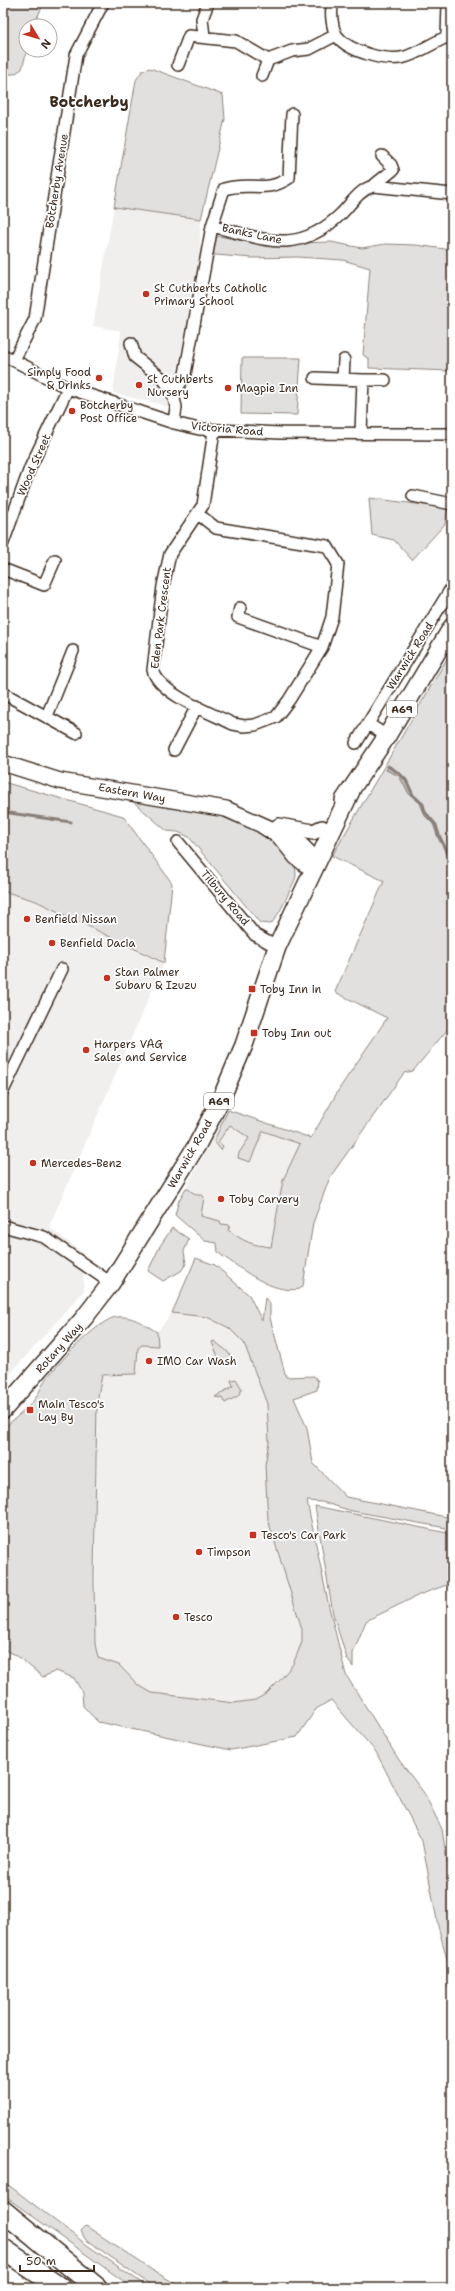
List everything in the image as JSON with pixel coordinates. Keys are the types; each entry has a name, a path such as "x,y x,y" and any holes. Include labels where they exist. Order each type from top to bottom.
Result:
{"highway":[{"path":"3,2211 96,2288"},
{"path":"3,2226 92,2288"},
{"path":"3,2249 60,2288"},
{"path":"3,2262 50,2288"}],"main road":[{"name":"Warwick Road","path":"112,1283 197,1145 221,1099 244,1045 277,947 297,905 296,887 351,791 387,736 452,627"},
{"name":"Warwick Road","path":"311,860 322,828 351,791"},
{"name":"Rotary Way","path":"3,1410 84,1318 112,1283"}],"street":[{"name":"Botcherby Avenue","path":"14,360 35,319 76,56 103,3"},
{"path":"204,36 202,19 208,3"},
{"path":"333,3 331,10 336,35 348,45 377,58 406,57 450,38 448,3"},
{"path":"262,76 268,60 292,51 309,49 336,35"},
{"path":"178,65 189,36 204,36 236,41 268,60"},
{"path":"212,226 224,189 236,185 267,187 278,185 289,178 292,114"},
{"path":"373,186 393,170 391,165 382,156"},
{"path":"373,186 452,194"},
{"name":"Banks Lane","path":"174,395 186,374 212,226 285,242 299,240 319,231 336,218 360,193 373,186"},
{"path":"131,343 135,358 163,379 174,395 177,411 174,423"},
{"name":"Victoria Road","path":"3,355 68,388 174,423 214,431 452,434"},
{"path":"343,379 344,360"},
{"path":"315,378 385,380"},
{"path":"361,434 363,380"},
{"name":"Wood Street","path":"3,543 30,468 68,388"},
{"name":"Eden Park Crescent","path":"198,514 216,528 327,546 338,564 332,617 322,647 284,709 268,722 255,725 238,725 197,706 160,684 155,678 153,670 163,586 170,554 198,514 206,495 214,431"},
{"path":"412,496 452,504"},
{"path":"3,569 44,585 55,560"},
{"name":"Warwick Road","path":"356,743 452,587"},
{"path":"240,608 238,617 322,647"},
{"path":"47,716 73,651"},
{"path":"3,693 76,733"},
{"path":"174,750 197,706"},
{"path":"368,724 387,736"},
{"name":"Eastern Way","path":"3,763 60,781 226,809 260,824 311,860"},
{"name":"Eastern Way","path":"260,824 313,832 322,828"},
{"name":"Tilbury Road","path":"178,842 256,935 277,947"},
{"path":"3,1091 62,969"},
{"path":"3,1226 44,1237 112,1283"}],"shaded area":[{"path":"12,3 44,3 37,18 18,18 18,58 25,58 22,69 14,74 3,74 3,13"},
{"path":"150,68 223,95 225,119 201,219 114,207 136,80 142,71"},
{"name":"St Cuthberts Catholic Primary School","path":"114,207 201,219 199,261 170,407 113,393 121,331 93,326"},
{"path":"219,236 258,244 331,242 362,248 385,244 416,245 452,250 452,371 369,368 369,359 363,355 370,268 343,260 297,257 253,258 215,255 212,250 213,240"},
{"path":"242,358 301,358 297,415 241,414"},
{"path":"369,498 448,508 445,524 412,560 394,540 372,535"},
{"path":"452,650 452,1024 413,1071 404,1073 330,1177 313,1223 303,1286 300,1289 289,1290 279,1288 258,1280 248,1274 218,1252 217,1243 205,1241 175,1215 179,1200 186,1188 197,1195 202,1195 204,1197 201,1216 220,1221 221,1224 230,1225 228,1230 248,1242 271,1247 283,1180 300,1144 263,1131 250,1162 238,1158 239,1153 249,1138 230,1125 218,1142 223,1146 221,1150 214,1141 228,1110 311,1138 341,1086 387,1018 335,992 384,881 332,856"},
{"path":"388,766 399,773 406,780 413,795 423,804 428,817 436,825 452,864 438,838 433,824 425,816 420,803 409,794 399,776 386,770"},
{"path":"3,782 123,816 172,883 164,963 36,901 3,891"},
{"path":"131,800 201,812 229,819 255,828 276,840 291,856 296,875 283,905 271,924 260,923 189,837 178,832 167,831"},
{"path":"3,891 36,901 164,963 49,1227 83,1253 84,1291 3,1382"},
{"path":"228,1110 311,1138 274,1256 263,1265 211,1241 205,1241 175,1215 179,1200"},
{"path":"172,1228 189,1239 184,1251 186,1264 181,1271 163,1281 148,1271 160,1246"},
{"path":"196,1258 215,1265 249,1295 262,1321 265,1298 270,1304 270,1318 286,1377 314,1376 318,1381 317,1390 294,1398 307,1428 313,1463 346,1497 452,1518 452,1529 352,1511 322,1502 307,1501 329,1607 346,1675 399,1760 424,1793 442,1829 452,1895 452,1994 448,1988 447,1959 438,1926 422,1841 376,1752 331,1700 316,1709 297,1737 231,1750 98,1722 83,1706 82,1692 74,1678 56,1671 43,1677 16,1655 3,1649 3,1429 23,1412 37,1396 49,1375 88,1334 108,1320 116,1317 127,1317 138,1321 157,1332 158,1346 142,1345 138,1348 136,1374 102,1375 97,1402 94,1579 95,1644 98,1658 119,1665 138,1685 152,1693 234,1703 255,1700 266,1694 293,1664 302,1642 302,1629 268,1520 265,1465 269,1442 267,1404 244,1343 229,1328 207,1317 172,1313"},
{"path":"172,1313 207,1317 229,1328 244,1343 267,1404 269,1442 265,1465 268,1520 302,1629 302,1642 293,1664 266,1694 255,1700 234,1703 152,1693 138,1685 119,1665 98,1658 95,1644 97,1402 102,1375 136,1374 138,1348 142,1345 158,1346 157,1332"},
{"path":"214,1341 227,1351 235,1362 221,1364 212,1342"},
{"path":"236,1379 242,1389 238,1396 225,1403 222,1398 215,1397 233,1386 231,1380"},
{"path":"315,1506 452,1534 452,1583 419,1595 366,1621 353,1653 353,1667 347,1659 333,1614"},
{"path":"3,2181 87,2245 149,2288 133,2288 3,2195"},
{"path":"86,2226 152,2270 183,2288 155,2288 85,2239 81,2231"}],"waterway":[{"path":"388,766 399,773 406,780 413,795 423,804 425,812 436,825 439,836 452,860"},
{"path":"3,812 71,822"}],"place":[{"name":"St Cuthberts Catholic Primary School","path":"146,294"},
{"name":"Simply Food & Drinks","path":"99,378"},
{"name":"St Cuthberts Nursery","path":"139,385"},
{"name":"Magpie Inn","path":"228,388"},
{"name":"Botcherby Post Office","path":"72,411"},
{"name":"Benfield Nissan","path":"27,919"},
{"name":"Benfield Dacia","path":"52,943"},
{"name":"Stan Palmer Subaru & Izuzu","path":"107,978"},
{"name":"Toby Inn in","path":"252,989"},
{"name":"Toby Inn out","path":"254,1033"},
{"name":"Harpers VAG Sales and Service","path":"86,1050"},
{"name":"Mercedes-Benz","path":"33,1163"},
{"name":"Toby Carvery","path":"221,1199"},
{"name":"IMO Car Wash","path":"149,1361"},
{"name":"Main Tesco's Lay By","path":"30,1410"},
{"name":"Tesco's Car Park","path":"253,1535"},
{"name":"Timpson","path":"199,1552"},
{"name":"Tesco","path":"176,1617"}],"district":[{"name":"Botcherby","path":"89,102"}]}
